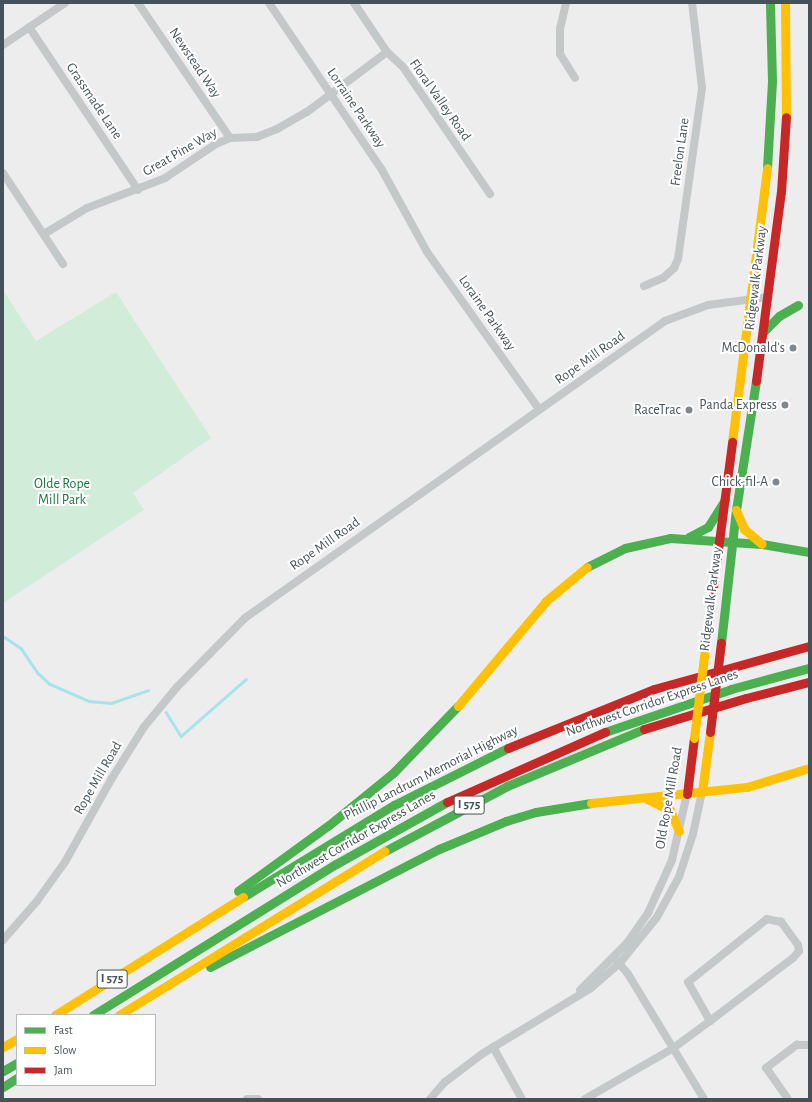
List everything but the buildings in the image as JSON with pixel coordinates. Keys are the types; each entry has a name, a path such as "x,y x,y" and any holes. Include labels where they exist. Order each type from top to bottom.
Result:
{"main road":[{"name":"Ridgewalk Parkway","path":"694,738 724,500 752,298 771,119 770,3"},
{"name":"Ridgewalk Parkway","path":"702,792 736,510 764,331 786,134 787,71 785,3"},
{"path":"764,331 779,316 798,305"},
{"path":"689,538 708,527 724,500"},
{"path":"736,510 744,529 762,544"},
{"path":"169,943 362,800 393,773 446,720 546,601 571,578 590,565 625,548 654,540 689,538 719,540 762,544 809,552"},
{"name":"Phillip Landrum Memorial Highway","path":"57,1014 394,805 482,760 553,728 654,689 806,647"},
{"name":"Northwest Corridor Express Lanes","path":"95,1014 336,864 461,794 620,726 731,689 809,668"},
{"name":"I 575","path":"121,1014 371,858 507,786 642,730 746,698 809,682"},
{"name":"Old Rope Mill Road","path":"687,794 694,738"},
{"path":"159,990 255,946 477,832 557,808 747,787 809,768"},
{"path":"644,799 670,810 680,831"},
{"path":"3,1047 16,1040"},
{"path":"3,1071 16,1064"},
{"path":"3,1087 16,1079"}],"street":[{"path":"3,45 65,3"},
{"name":"Newstead Way","path":"138,3 230,138"},
{"name":"Lorraine Parkway","path":"269,3 329,95 382,170 416,231"},
{"name":"Floral Valley Road","path":"354,3 387,52 403,67 490,194"},
{"path":"566,3 560,28 560,54 575,78"},
{"name":"Freelon Lane","path":"644,286 663,278 674,268 678,259 702,88 692,3"},
{"name":"Grassmade Lane","path":"29,27 138,190"},
{"name":"Great Pine Way","path":"44,234 87,208 138,190 165,178 216,144 230,138 257,137 277,129 307,112 387,52"},
{"path":"3,173 63,264"},
{"name":"Loraine Parkway","path":"416,231 427,252 539,409"},
{"name":"Rope Mill Road","path":"3,940 37,901 66,862 112,778 144,728 177,687 213,648 245,618 665,321 695,309 752,298 768,297"},
{"name":"Old Rope Mill Road","path":"432,1098 445,1082 482,1054 572,998 591,988 657,917 678,877 693,834 702,792"},
{"name":"Old Rope Mill Road","path":"617,961 656,898 672,860 680,831 687,794"},
{"path":"585,1099 672,1049 710,1020 799,951 795,938 781,922 767,920 688,982 710,1020"},
{"path":"617,961 704,1099"},
{"path":"788,1099 766,1068 797,1045 809,1045"},
{"path":"493,1047 522,1099"},
{"path":"247,1099 258,1099"}],"green space":[{"name":"Olde Rope Mill Park","path":"3,290 36,341 116,292 211,438 133,493 144,510 3,603"}],"waterway":[{"path":"3,636 21,648 38,673 50,684 89,701 111,703 148,690"},
{"path":"166,712 181,736 246,679"}],"traffic: fast":[{"path":"767,168 772,81 770,3"},
{"path":"764,331 779,316 798,305"},
{"path":"721,643 736,510 756,381"},
{"path":"689,537 708,527 725,500"},
{"path":"587,567 625,548 670,538 762,544 809,552"},
{"path":"605,732 731,689 809,668"},
{"path":"238,891 329,825 393,773 458,706"},
{"path":"385,851 507,786 644,729"},
{"path":"243,897 394,805 508,748"},
{"path":"95,1014 336,864 447,802"},
{"path":"210,967 439,849 506,821 536,812 591,803"},
{"path":"3,1071 16,1064"},
{"path":"3,1087 16,1079"}],"traffic: slow":[{"path":"785,3 786,117"},
{"path":"732,442 767,168"},
{"path":"736,510 744,529 762,544"},
{"path":"458,706 546,601 587,567"},
{"path":"694,738 705,648"},
{"path":"702,792 710,732"},
{"path":"591,803 747,787 809,768"},
{"path":"647,799 670,810 679,831"},
{"path":"121,1014 385,851"},
{"path":"57,1014 243,897"},
{"path":"3,1047 16,1040"}],"traffic: jam":[{"path":"756,381 781,192 786,117"},
{"path":"705,648 732,442"},
{"path":"710,732 721,643"},
{"path":"508,748 654,689 809,646"},
{"path":"644,729 746,698 809,682"},
{"path":"447,802 605,732"},
{"path":"687,794 694,738"}],"place":[{"name":"McDonald's","path":"793,348"},
{"name":"Panda Express","path":"785,405"},
{"name":"RaceTrac","path":"689,410"},
{"name":"Chick-fil-A","path":"776,482"}]}
